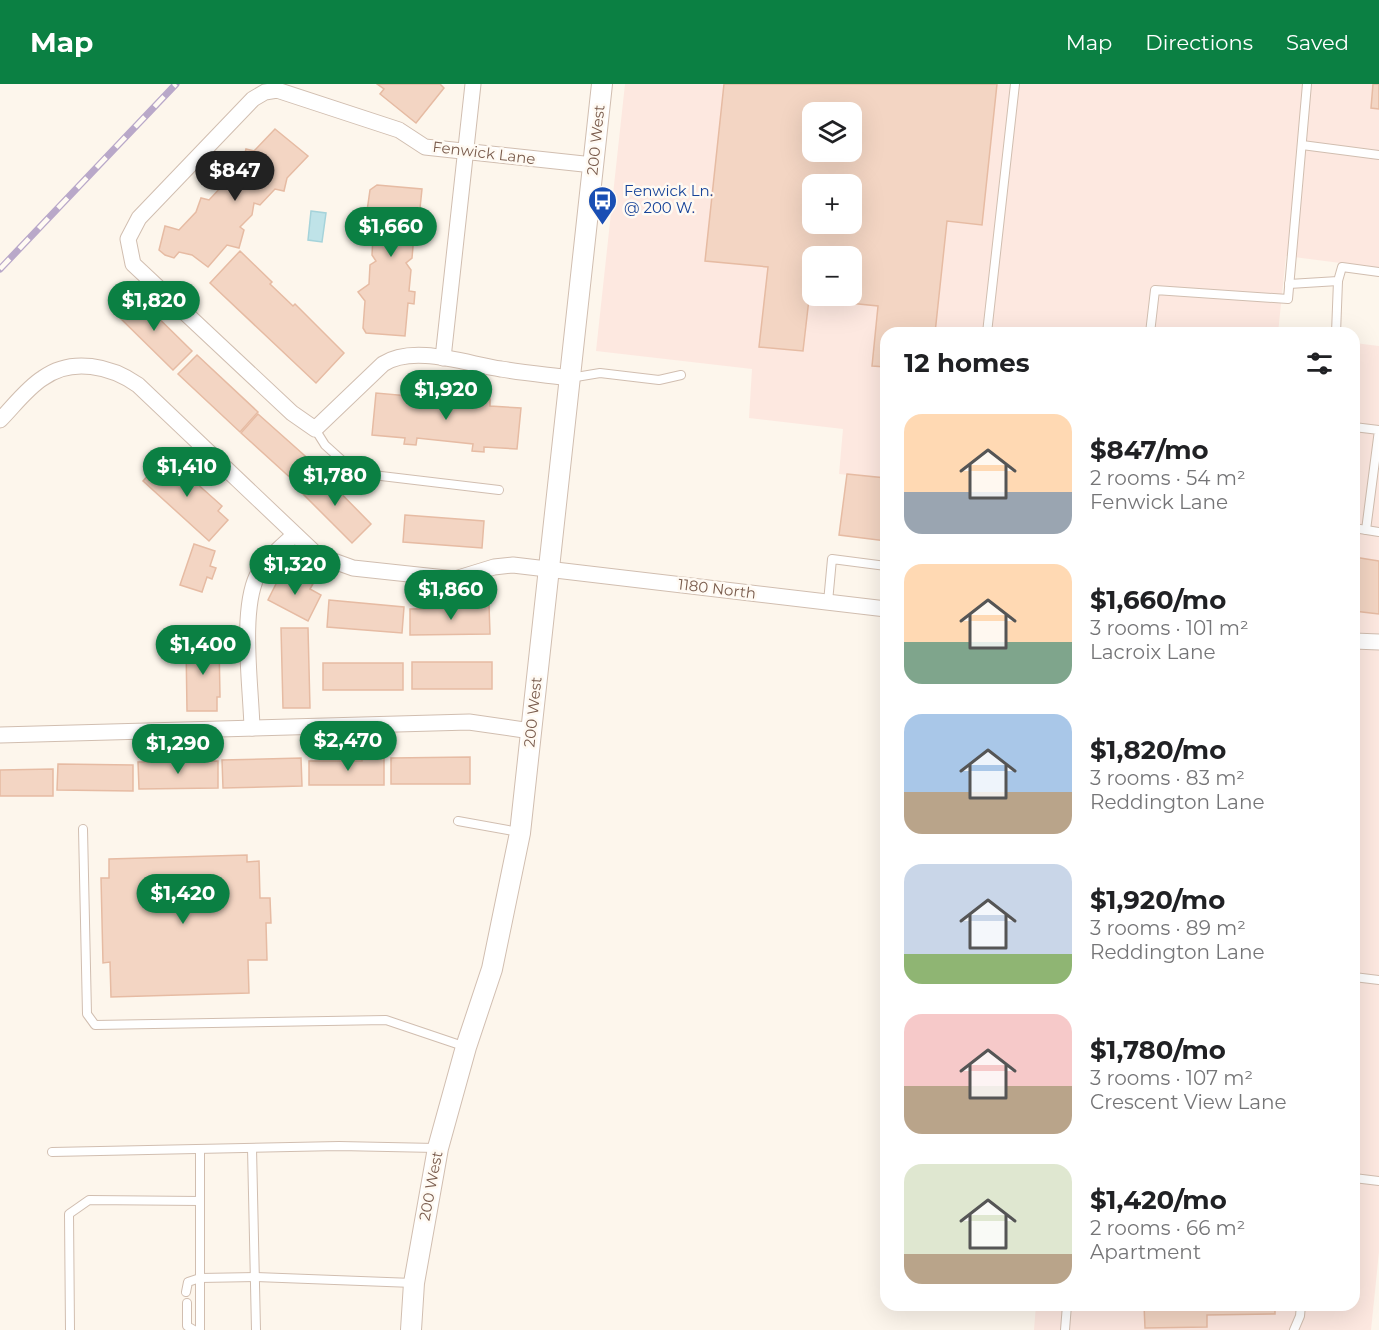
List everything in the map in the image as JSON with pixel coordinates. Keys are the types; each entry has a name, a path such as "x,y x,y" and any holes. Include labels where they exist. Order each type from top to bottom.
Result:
{"street":[{"path":"443,358 473,84"},
{"name":"200 West","path":"411,1330 414,1283 438,1148 466,1047 492,969 520,833 602,84"},
{"name":"Fenwick Lane","path":"315,429 292,413 133,264 128,239 139,218 253,99 265,92 277,90 289,92 399,130 425,147 593,165"},
{"path":"315,429 383,364 394,357 443,358 570,378"},
{"name":"1180 North","path":"0,420 41,378 54,372 80,366 106,368 138,385 317,555 353,568 455,579 503,566 880,608"},
{"path":"252,728 249,615 251,593 265,563 294,535"},
{"path":"1360,641 1379,642"},
{"path":"0,735 469,722 531,731"}],"lane":[{"path":"988,327 1015,84"},
{"path":"1151,327 1155,290 1288,299 1307,84"},
{"path":"1302,145 1379,155"},
{"path":"1336,327 1338,282 1342,267 1379,272"},
{"path":"1289,284 1338,282"},
{"path":"570,378 600,374 659,380 681,375"},
{"path":"1360,428 1379,430 1366,530"},
{"path":"315,429 325,445 356,473 499,490"},
{"path":"1360,529 1379,532"},
{"path":"828,602 832,559 880,565"},
{"path":"458,821 520,833"},
{"path":"83,830 87,1014 95,1025 102,1027 372,1019 401,1023 466,1047"},
{"path":"1360,978 1379,980"},
{"path":"52,1152 252,1148 438,1148"},
{"path":"252,1148 256,1330"},
{"path":"200,1149 200,1330"},
{"path":"1360,1179 1379,1181"},
{"path":"70,1330 69,1214 89,1200 200,1201"},
{"path":"186,1292 188,1282 200,1278 256,1276 414,1283"},
{"path":"187,1303 187,1326 194,1330"},
{"path":"1065,1330 1067,1311"},
{"path":"1294,1330 1300,1311"}],"shaded area":[{"path":"625,84 1379,84 1379,268 1286,256 1279,327 880,327 880,478 839,474 843,429 749,418 752,369 596,351"},
{"path":"1360,344 1379,346 1379,1252 1371,1330 1034,1330 1036,1311 1360,1311"}],"water":[{"path":"311,211 326,213 322,242 308,240"}],"building":[{"path":"377,84 440,84 444,88 416,123 380,94 384,89"},
{"path":"724,84 997,84 982,225 947,221 936,327 880,327 880,367 872,366 878,306 862,304 862,246 802,246 802,306 808,306 803,351 759,347 768,267 705,261"},
{"path":"1373,84 1379,84 1379,109 1371,108"},
{"path":"275,129 308,156 287,178 284,191 275,189 260,205 254,203 252,215 240,227 244,230 239,248 227,245 208,267 192,255 179,252 174,258 159,250 165,226 179,230 196,212 201,198 209,200 223,185 229,187 232,176 242,165 246,149 254,151"},
{"path":"377,185 422,189 419,218 427,228 422,227 421,235 414,235 412,258 406,263 411,270 409,291 415,292 414,304 408,303 405,336 366,333 363,328 365,301 358,292 369,284 370,265 376,261 372,255 373,236 365,225 370,190"},
{"path":"240,251 272,282 270,284 293,306 295,304 344,353 316,383 210,283"},
{"path":"135,295 192,351 173,370 116,314"},
{"path":"197,355 258,412 240,432 178,374"},
{"path":"409,391 422,392 421,400 477,404 477,398 490,399 490,406 521,408 517,449 484,447 484,452 472,451 473,444 417,438 416,445 404,444 405,438 372,435 376,393 409,396"},
{"path":"258,414 313,463 295,482 241,433"},
{"path":"166,456 222,506 218,511 228,520 209,541 143,481"},
{"path":"319,471 371,524 352,543 299,490"},
{"path":"847,474 880,477 880,540 839,535"},
{"path":"405,515 484,521 482,548 403,542"},
{"path":"194,544 215,551 210,566 216,568 212,579 207,577 202,592 180,585"},
{"path":"1360,558 1379,561 1379,614 1360,612"},
{"path":"282,572 313,584 310,589 321,595 308,621 268,600"},
{"path":"329,600 404,607 402,633 327,627"},
{"path":"489,604 490,634 410,635 410,609 465,608 465,605"},
{"path":"281,628 308,628 310,708 283,708"},
{"path":"219,642 220,697 217,697 217,711 187,711 186,643"},
{"path":"412,662 492,662 492,689 412,689"},
{"path":"323,663 403,663 403,690 323,690"},
{"path":"362,755 384,756 384,785 309,785 309,761 362,761"},
{"path":"470,757 470,784 391,784 391,758"},
{"path":"301,758 302,786 223,788 222,760"},
{"path":"218,761 218,788 139,789 138,762"},
{"path":"58,764 133,765 133,791 57,790"},
{"path":"53,769 53,796 0,796 0,770"},
{"path":"247,855 247,862 259,861 260,898 270,898 271,923 266,923 267,960 248,960 249,993 111,997 110,962 103,963 101,878 109,878 109,859"},
{"path":"1144,1311 1275,1311 1275,1314 1207,1315 1207,1327 1145,1328"}],"railway":[{"path":"0,269 176,84"}],"place":[{"name":"Fenwick Ln. @ 200 W.","path":"603,226"}]}
